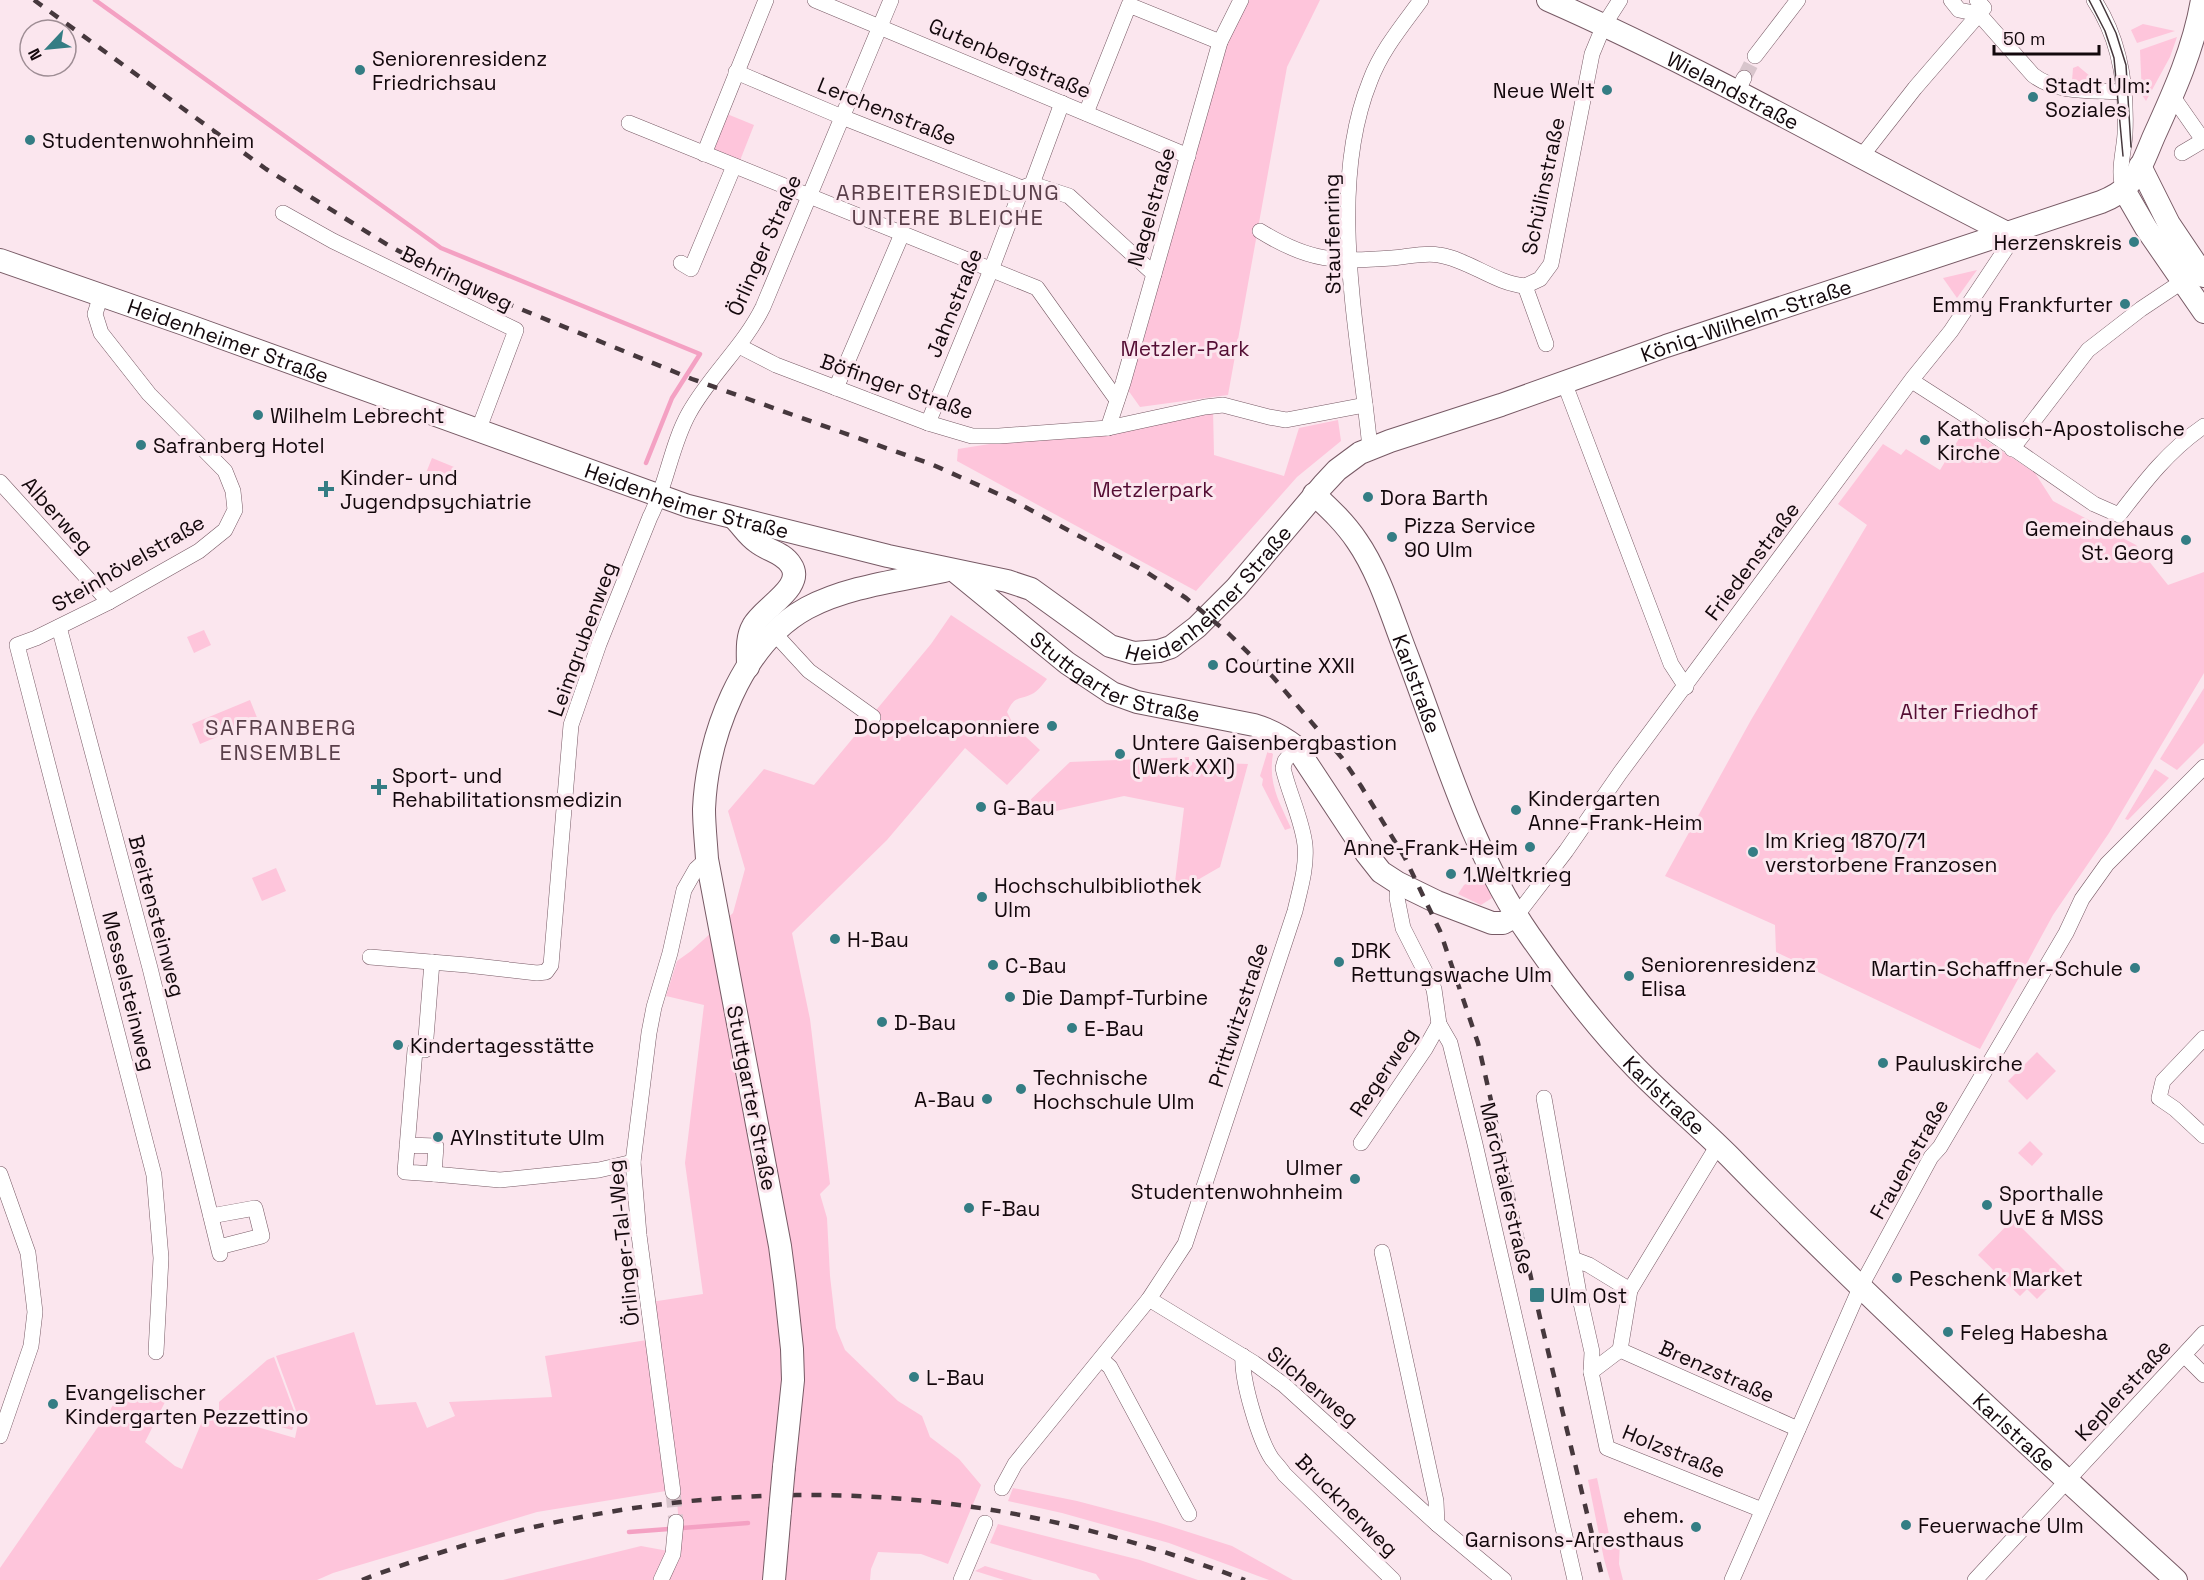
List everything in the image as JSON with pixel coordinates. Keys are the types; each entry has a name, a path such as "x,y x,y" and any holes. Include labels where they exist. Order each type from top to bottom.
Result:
{"main road":[{"name":"Wielandstraße","path":"1548,0 1741,85 1861,157 1948,203 2013,231"},
{"path":"2193,279 2139,219 2124,190 2140,166 2154,136 2179,105 2202,0"},
{"path":"2140,166 2169,224 2193,279 2204,312"},
{"name":"König-Wilhelm-Straße","path":"1370,448 1666,346 2101,202 2124,190"},
{"name":"Wielandstraße","path":"1948,203 1962,222 1971,246"},
{"name":"Heidenheimer Straße","path":"0,260 660,497 735,519 888,556 1007,581 1031,589 1093,635 1120,650 1134,653 1159,651 1179,642 1215,610 1314,494 1348,460 1370,448"},
{"name":"Karlstraße","path":"1314,494 1338,516 1368,558 1471,824 1498,887 1562,979 1632,1064 1718,1145 1860,1288 2176,1580"},
{"path":"735,519 759,544 784,557 795,572 793,585 753,624 748,644 748,667"},
{"name":"Stuttgarter Straße","path":"774,1580 793,1380 792,1349 784,1275 707,859 704,809 712,753 725,713 748,667 774,633 806,609 829,598 873,585 953,569 1067,663 1112,693 1137,702 1272,730 1296,747 1366,853 1381,872 1398,884 1492,923 1503,923 1516,916"}],"street":[{"path":"704,154 766,0"},
{"name":"Gutenbergstraße","path":"815,0 1188,156"},
{"name":"Örlinger Straße","path":"660,497 681,431 690,412 708,384 755,323 763,307 891,0"},
{"name":"Nagelstraße","path":"1108,428 1220,42 1241,0"},
{"name":"Staufenring","path":"1370,448 1350,260 1349,184 1354,137 1370,80 1383,54 1421,0"},
{"path":"1604,25 1620,0"},
{"path":"1755,56 1798,0"},
{"path":"1951,0 1959,10 1978,7"},
{"path":"2094,0 2104,17 2116,47 2123,92 2125,128 2121,174 2124,190"},
{"path":"1086,113 1129,5 1220,42"},
{"path":"1978,7 2033,75 2043,83 2070,88 2123,92"},
{"path":"1861,157 1978,7"},
{"name":"Schülinstraße","path":"1525,286 1540,279 1551,264 1592,54 1604,25"},
{"name":"Lerchenstraße","path":"736,72 842,117 1027,186 1069,196 1154,274"},
{"name":"Jahnstraße","path":"928,423 1062,103"},
{"path":"2179,105 2203,140 2182,153"},
{"path":"629,123 1037,288 1117,399"},
{"path":"2125,128 2140,166"},
{"path":"681,263 691,269 734,166"},
{"name":"Behringweg","path":"283,213 333,241 516,330 478,431"},
{"path":"1260,231 1286,247 1325,259 1350,260 1437,254 1466,263 1511,285 1525,286 1546,344"},
{"name":"Friedenstraße","path":"1516,916 1560,860 1620,773 1951,330 2013,231"},
{"path":"836,388 902,234"},
{"path":"2012,449 2088,350 2141,309 2193,279"},
{"name":"Steinhövelstraße","path":"17,645 109,602 199,551 225,530 235,510 232,490 225,471 149,394 101,333 95,314 101,295"},
{"name":"Böfinger Straße","path":"739,346 776,365 928,423 972,436 1108,428 1223,405 1286,420 1365,405"},
{"path":"1912,381 2094,504 2120,515 2152,471 2184,440 2204,426"},
{"path":"1564,382 1671,664 1686,687"},
{"name":"Alberweg","path":"0,482 109,602"},
{"name":"Leimgrubenweg","path":"369,957 537,973 546,972 551,965 571,725 599,644 650,516 660,497"},
{"name":"Breitensteinweg","path":"59,627 150,968 211,1216 220,1250 262,1236 255,1208 211,1216"},
{"path":"774,633 809,671 873,717"},
{"name":"Messelsteinweg","path":"17,645 154,1175 161,1258 156,1352"},
{"name":"Prittwitzstraße","path":"1002,1488 1015,1464 1149,1299 1185,1244 1295,911 1304,876 1305,846 1283,768 1296,747"},
{"name":"Frauenstraße","path":"1732,1580 1860,1288 1931,1157 1940,1147 2066,933 2082,899 2107,864 2202,772"},
{"name":"Örlinger-Tal-Weg","path":"673,1492 639,1235 633,1162 654,1007 670,953 684,890 696,869 707,859"},
{"name":"Marchtalerstraße","path":"1398,884 1397,898 1403,928 1434,989 1439,1024 1450,1043 1473,1133 1575,1580"},
{"path":"432,962 425,1050 415,1050 405,1172 500,1180 599,1170 633,1162"},
{"name":"Regerweg","path":"1362,1143 1425,1049 1439,1024"},
{"path":"2204,1038 2163,1081 2159,1098 2175,1109 2204,1136"},
{"path":"1544,1098 1592,1352 1591,1372"},
{"path":"407,1145 436,1146 434,1174"},
{"path":"1591,1372 1620,1350 1630,1290 1718,1145"},
{"path":"0,1174 28,1253 35,1312 31,1346 0,1436"},
{"path":"1382,1252 1436,1501 1437,1524"},
{"path":"1574,1259 1589,1265 1630,1290"},
{"name":"Silcherweg","path":"1149,1299 1243,1356 1284,1385 1437,1524 1504,1580"},
{"name":"Keplerstraße","path":"1975,1580 2204,1333"},
{"name":"Brenzstraße","path":"1620,1350 1798,1430"},
{"path":"2184,1355 2204,1375"},
{"name":"Brucknerweg","path":"1243,1356 1244,1378 1271,1458 1284,1474 1393,1580"},
{"path":"1101,1359 1110,1367 1189,1514"},
{"name":"Holzstraße","path":"1591,1372 1606,1448 1761,1510"},
{"path":"961,1580 985,1523"},
{"path":"661,1580 673,1554 675,1528"}],"green space":[{"name":"Metzler-Park","path":"1243,0 1320,0 1287,67 1228,395 1140,407 1123,383 1220,42"},
{"path":"2143,24 2175,31 2137,43 2131,30"},
{"path":"2177,37 2170,57 2146,101 2142,95 2140,50"},
{"path":"2078,66 2097,84 2072,81 2073,68"},
{"path":"727,114 754,125 739,163 715,151 714,146"},
{"path":"1977,270 1957,298 1943,278"},
{"name":"Metzlerpark","path":"1213,409 1214,455 1284,476 1299,428 1338,420 1341,441 1297,477 1196,591 957,461 958,449"},
{"name":"Alter Friedhof","path":"1966,427 2035,473 2053,501 2136,545 2168,585 2204,572 2204,673 2109,833 2053,915 1980,1049 1776,952 1775,925 1665,876 1751,720 1867,525 1838,504 1883,444 1901,455 1906,449 1940,470"},
{"path":"432,458 454,467 446,486 424,478"},
{"path":"951,615 1047,679 1034,693 1015,701 1007,712 1014,726 1040,750 1007,785 965,748 887,840 792,933 810,1019 830,1184 820,1194 827,1218 836,1328 845,1350 898,1401 922,1416 930,1437 959,1459 981,1485 948,1564 921,1554 878,1552 871,1569 870,1580 503,1580 641,1546 679,1553 680,1536 673,1455 651,1302 703,1294 685,1163 704,1005 666,996 677,961 733,913 745,869 728,811 764,769 814,785 931,644"},
{"path":"204,630 211,645 194,653 187,637"},
{"path":"2204,688 2204,743 2177,770 2160,759"},
{"path":"250,700 258,720 200,744 192,724"},
{"path":"1268,750 1273,754 1273,783 1291,828 1285,830 1262,785 1263,779 1260,776"},
{"path":"1189,757 1189,762 1248,764 1220,867 1187,886 1175,882 1184,808 1124,796 1038,815 1026,804 1070,762"},
{"path":"2155,769 2169,778 2128,820 2125,819"},
{"path":"276,868 286,891 262,901 252,878"},
{"path":"1482,876 1492,898 1481,905 1458,894 1464,885"},
{"path":"2037,1052 2056,1071 2027,1100 2008,1081"},
{"path":"2030,1141 2043,1154 2032,1166 2018,1153"},
{"path":"2013,1219 2065,1271 2037,1299 2027,1289 2020,1296 1978,1255"},
{"path":"354,1332 376,1405 416,1402 427,1428 455,1416 449,1402 552,1397 545,1356 647,1340 666,1491 537,1512 333,1573 317,1580 0,1580 0,1568 125,1388 135,1388 166,1400 145,1442 182,1469 206,1412 295,1438 299,1419 276,1356"},
{"path":"274,1357 297,1419 292,1430 219,1410 219,1402 267,1360"},
{"path":"1597,1478 1610,1539 1620,1540 1619,1564 1623,1580 1610,1580 1604,1559 1588,1480"},
{"path":"1013,1488 1077,1501 1157,1522 1232,1546 1293,1580 1269,1580 1169,1543 1062,1513 1008,1501"},
{"path":"998,1524 1140,1560 1198,1580 1100,1580 1096,1574 990,1543"},
{"path":"985,1566 1033,1580 1004,1580 975,1571"}],"waterway":[{"path":"95,0 441,248 700,354 672,398 646,463"},
{"path":"629,1532 748,1523"}],"tunnel":[{"path":"1744,78 1755,56"},
{"path":"673,1492 676,1522"}],"tram line":[{"path":"2089,0 2105,31 2114,58 2123,156"},
{"path":"2100,0 2116,33 2126,65 2131,147"}],"railway":[{"path":"34,0 266,169 391,247 474,290 692,379 931,464 1014,501 1148,573 1186,598 1229,634 1273,677 1342,758 1361,786 1405,858 1440,931 1478,1043 1541,1322 1603,1580"},
{"path":"362,1580 444,1552 527,1529 611,1512 697,1500 783,1495 869,1497 955,1504 1040,1519 1144,1546 1245,1580"}],"place":[{"name":"Seniorenresidenz Friedrichsau","path":"360,70"},
{"name":"Neue Welt","path":"1607,90"},
{"name":"Stadt Ulm: Soziales","path":"2033,97"},
{"name":"Studentenwohnheim","path":"30,140"},
{"name":"Herzenskreis","path":"2134,242"},
{"name":"Emmy Frankfurter","path":"2125,304"},
{"name":"Wilhelm Lebrecht","path":"258,415"},
{"name":"Katholisch-Apostolische Kirche","path":"1925,440"},
{"name":"Safranberg Hotel","path":"141,445"},
{"name":"Kinder- und Jugendpsychiatrie","path":"326,489"},
{"name":"Dora Barth","path":"1368,497"},
{"name":"Pizza Service 90 Ulm","path":"1392,537"},
{"name":"Gemeindehaus St. Georg","path":"2186,540"},
{"name":"Courtine XXII","path":"1213,665"},
{"name":"Doppelcaponniere","path":"1052,726"},
{"name":"Untere Gaisenbergbastion (Werk XXI)","path":"1120,754"},
{"name":"Sport- und Rehabilitationsmedizin","path":"379,787"},
{"name":"G-Bau","path":"981,807"},
{"name":"Kindergarten Anne-Frank-Heim","path":"1516,810"},
{"name":"Anne-Frank-Heim","path":"1530,847"},
{"name":"Im Krieg 1870/71 verstorbene Franzosen","path":"1753,852"},
{"name":"1.Weltkrieg","path":"1451,874"},
{"name":"Hochschulbibliothek Ulm","path":"982,897"},
{"name":"H-Bau","path":"835,939"},
{"name":"DRK Rettungswache Ulm","path":"1339,962"},
{"name":"C-Bau","path":"993,965"},
{"name":"Martin-Schaffner-Schule","path":"2135,968"},
{"name":"Seniorenresidenz Elisa","path":"1629,976"},
{"name":"Die Dampf-Turbine","path":"1010,997"},
{"name":"D-Bau","path":"882,1022"},
{"name":"E-Bau","path":"1072,1028"},
{"name":"Kindertagesstätte","path":"398,1045"},
{"name":"Pauluskirche","path":"1883,1063"},
{"name":"Technische Hochschule Ulm","path":"1021,1089"},
{"name":"A-Bau","path":"987,1099"},
{"name":"AYInstitute Ulm","path":"438,1137"},
{"name":"Ulmer Studentenwohnheim","path":"1355,1179"},
{"name":"Sporthalle UvE & MSS","path":"1987,1205"},
{"name":"F-Bau","path":"969,1208"},
{"name":"Peschenk Market","path":"1897,1278"},
{"name":"Ulm Ost","path":"1537,1295"},
{"name":"Feleg Habesha","path":"1948,1332"},
{"name":"L-Bau","path":"914,1377"},
{"name":"Evangelischer Kindergarten Pezzettino","path":"53,1404"},
{"name":"Feuerwache Ulm","path":"1906,1525"},
{"name":"ehem. Garnisons-Arresthaus","path":"1696,1527"}],"district":[{"name":"ARBEITERSIEDLUNG UNTERE BLEICHE","path":"948,204"},
{"name":"SAFRANBERG ENSEMBLE","path":"281,740"}]}
